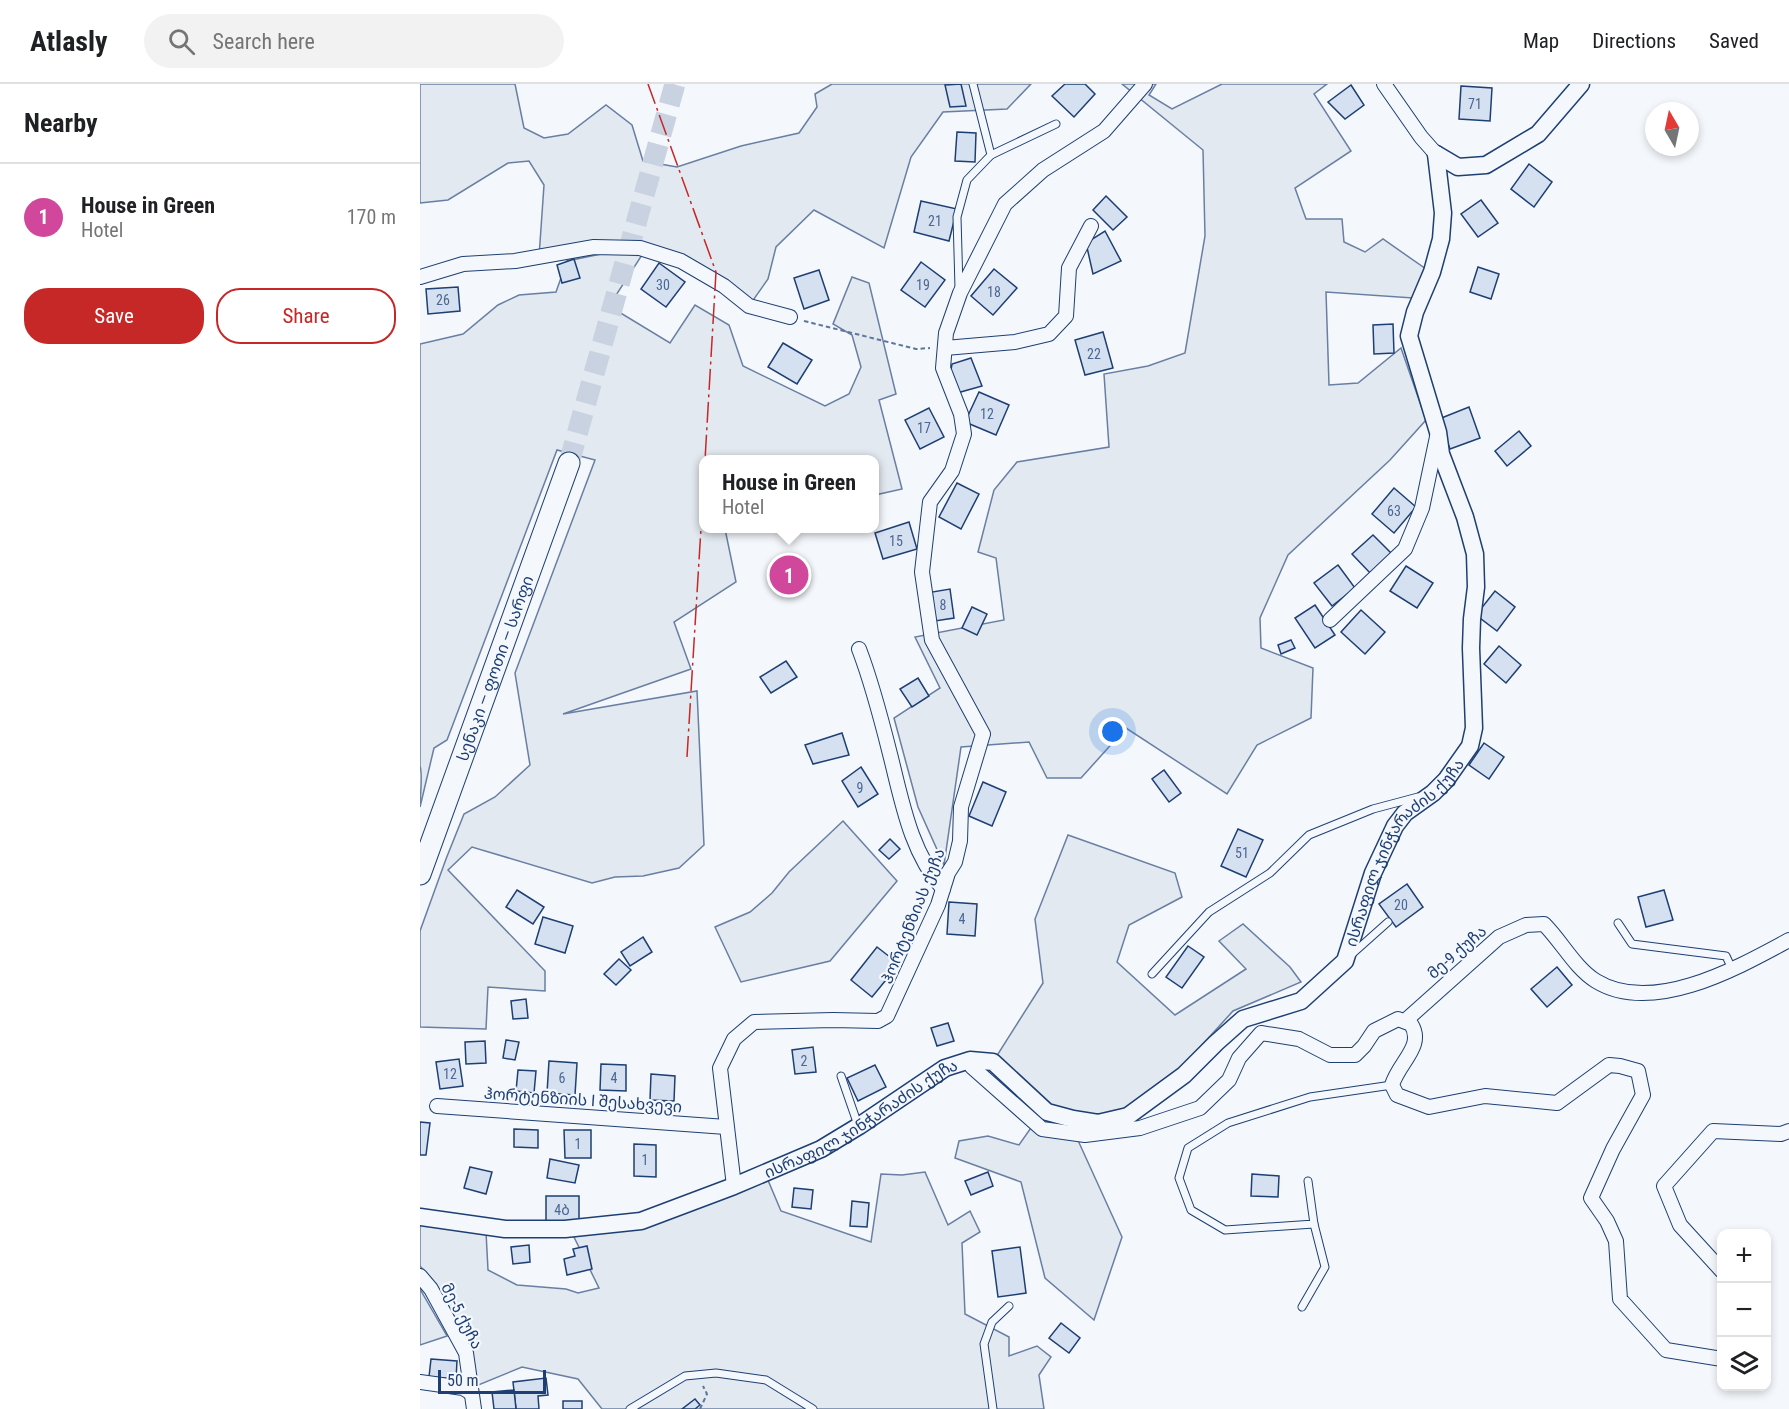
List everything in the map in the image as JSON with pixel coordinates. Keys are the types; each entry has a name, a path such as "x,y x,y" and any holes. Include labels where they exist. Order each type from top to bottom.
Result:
{"highway":[{"name":"სენაკი — ფოთი — სარფი","path":"423,868 569,463"}],"street":[{"name":"ჰორტენზიას ქუჩა","path":"734,1186 720,1068 734,1039 754,1022 878,1021 887,1016 938,905 948,873 955,862 960,841 961,807 983,734 932,640 922,572 930,502 952,471 964,434 961,414 943,368 946,333 958,299 1005,204 1043,170 1104,131 1145,84"},
{"path":"1384,84 1421,137 1436,154 1458,168 1486,165 1537,135 1581,84"},
{"name":"ისრაფილ ჯინჭარაძის ქუჩა","path":"420,1217 505,1229 565,1228 641,1221 734,1186 821,1149 945,1068 970,1060 993,1062 1047,1112 1098,1123 1128,1116 1184,1075 1243,1019 1301,1001 1345,960 1373,873 1385,844 1405,813 1433,793 1446,780 1470,746 1474,719 1471,648 1476,587 1475,554 1465,517 1441,454 1438,432 1409,336 1415,312 1432,272 1441,239 1443,213 1436,154"},
{"path":"945,348 1015,342 1049,334 1066,316 1069,268 1091,226"},
{"path":"420,277 463,264 515,261 594,247 640,248 681,261 724,286 749,306 790,317"},
{"path":"1330,620 1405,549 1422,508 1438,432"},
{"path":"858,649 869,677 912,838 931,875 943,889"},
{"name":"მე-9 ქუჩა","path":"1405,1021 1499,937 1526,925 1544,924 1558,937 1575,962 1595,981 1615,990 1651,993 1695,985 1733,971 1789,940"},
{"path":"970,1060 972,1067 1042,1129 1085,1135 1140,1128 1200,1108 1229,1080 1239,1058 1261,1033 1299,1039 1330,1055 1355,1055 1374,1032 1398,1019 1412,1024 1416,1032 1415,1045 1396,1073 1392,1085 1397,1095 1429,1107 1485,1096 1557,1103 1609,1065 1638,1071 1643,1095 1613,1149 1591,1198 1616,1240 1620,1299 1666,1350 1717,1358"},
{"name":"ჰორტენზიის I შესახვევი","path":"437,1106 726,1127"},
{"path":"1717,1266 1680,1225 1664,1186 1713,1131 1781,1134 1789,1131"},
{"name":"მე-5 ქუჩა","path":"420,1276 431,1289 466,1353 474,1409"},
{"path":"420,1382 463,1388 471,1393"}],"lane":[{"path":"973,84 991,155"},
{"path":"958,299 960,270 957,217 967,180 991,155 1056,124"},
{"path":"1152,974 1209,912 1270,873 1309,835 1373,809 1433,793"},
{"path":"1345,960 1388,922"},
{"path":"1618,923 1632,944 1726,956 1733,971"},
{"path":"841,1076 859,1126"},
{"path":"1314,1224 1225,1230 1191,1210 1179,1178 1188,1148 1228,1123 1310,1097 1392,1085"},
{"path":"662,1105 662,1122"},
{"path":"1302,1307 1325,1267 1314,1224 1308,1180"},
{"path":"993,1409 984,1344 992,1322 1009,1306"},
{"path":"630,1409 685,1376 716,1372 766,1380 813,1409"}],"path":[{"path":"790,317 916,349 945,348"},
{"path":"697,1386 705,1386 707,1394 700,1409"}],"shaded area":[{"path":"420,84 515,84 524,128 544,138 568,134 606,105 632,125 643,161 677,167 741,146 799,133 817,107 815,94 832,84 1031,84 1007,109 943,112 911,157 884,248 814,210 776,247 768,279 749,306 724,286 640,248 539,257 544,185 529,161 508,163 448,200 420,203"},
{"path":"1122,84 1156,84 1149,95 1172,109 1222,84 1327,84 1314,94 1351,151 1295,188 1306,219 1342,219 1344,242 1365,252 1383,239 1426,269 1413,298 1326,292 1329,385 1358,383 1401,348 1426,420 1390,460 1288,555 1260,618 1261,648 1313,668 1311,718 1257,745 1227,794 1126,728 1081,778 1047,778 1029,742 961,747 944,865 918,807 894,718 940,688 915,637 1004,620 996,558 978,552 994,490 1017,462 1109,447 1104,374 1148,366 1185,353 1205,236 1203,150"},
{"path":"606,253 642,255 609,306 670,343 695,305 729,325 743,366 825,406 849,394 861,367 852,335 833,324 852,277 869,283 896,394 879,400 902,489 879,494 879,455 699,455 699,533 726,533 736,582 674,622 691,669 563,714 697,691 704,845 679,868 643,876 615,877 592,883 472,847 448,870 545,971 545,991 488,987 486,1029 420,1027 420,931 464,814 495,797 530,765 515,673 595,460 557,450 447,740 434,748 420,807 420,344 463,334 498,305 519,295 556,292 567,261"},
{"path":"843,821 897,881 830,961 741,982 715,927 750,912 772,893 789,872"},
{"path":"1068,835 1175,873 1182,897 1129,925 1117,962 1175,1015 1246,969 1219,941 1243,924 1290,967 1301,982 1233,1011 1181,1068 1123,1112 1095,1116 1052,1107 996,1057 1043,983 1035,919"},
{"path":"1040,1115 1071,1125 1122,1237 1094,1320 1045,1278 1021,1182 955,1158 959,1141 988,1136 1019,1145"},
{"path":"925,1172 948,1225 970,1211 980,1232 962,1243 965,1314 1009,1337 1009,1356 1037,1346 1051,1357 1039,1375 1044,1409 602,1409 578,1379 522,1367 476,1386 471,1346 436,1284 420,1266 420,1225 486,1232 488,1270 517,1285 566,1289 578,1293 599,1288 572,1233 767,1178 781,1211 871,1242 881,1174 902,1175"},
{"path":"420,1289 447,1336 420,1345"}],"building":[{"path":"961,84 966,106 950,107 945,85"},
{"path":"1065,84 1085,84 1095,94 1074,117 1052,96"},
{"path":"1351,85 1364,105 1345,119 1328,102"},
{"path":"1461,86 1492,88 1490,121 1459,119"},
{"path":"957,132 976,133 975,162 955,161"},
{"path":"1529,164 1552,182 1534,207 1511,189"},
{"path":"1106,196 1127,217 1113,230 1093,210"},
{"path":"1481,200 1498,223 1478,237 1461,214"},
{"path":"921,201 957,209 949,241 914,232"},
{"path":"1105,231 1121,261 1093,274 1086,243"},
{"path":"574,259 580,278 562,283 557,265"},
{"path":"921,262 945,280 925,307 901,290"},
{"path":"659,263 685,282 666,307 641,289"},
{"path":"1478,267 1499,274 1491,299 1470,292"},
{"path":"994,269 1017,288 993,315 971,296"},
{"path":"819,270 829,300 804,309 794,278"},
{"path":"458,287 460,311 428,314 426,289"},
{"path":"1393,324 1394,353 1374,354 1373,325"},
{"path":"1103,332 1113,368 1085,375 1075,340"},
{"path":"783,343 812,360 797,384 768,367"},
{"path":"971,358 982,386 957,393 950,376 952,364"},
{"path":"979,392 1009,405 996,435 965,422"},
{"path":"1469,407 1480,438 1450,449 1439,419"},
{"path":"929,408 944,437 920,449 905,420"},
{"path":"1519,431 1531,446 1507,466 1495,451"},
{"path":"957,483 979,494 961,529 939,517"},
{"path":"1394,488 1416,507 1394,533 1372,514"},
{"path":"909,522 917,549 883,559 875,533"},
{"path":"1373,535 1392,554 1371,574 1352,554"},
{"path":"791,554 810,579 787,596 768,571"},
{"path":"1338,565 1355,588 1332,606 1314,583"},
{"path":"1406,566 1433,583 1417,608 1390,591"},
{"path":"950,589 954,618 935,621 932,592"},
{"path":"1495,591 1515,607 1497,631 1476,615"},
{"path":"1315,605 1335,635 1315,648 1295,618"},
{"path":"972,607 987,614 977,635 962,628"},
{"path":"1361,610 1385,632 1365,654 1341,632"},
{"path":"1291,640 1295,648 1281,654 1278,645"},
{"path":"1499,646 1521,665 1506,683 1484,664"},
{"path":"786,661 797,677 771,693 760,677"},
{"path":"918,678 929,696 912,707 900,689"},
{"path":"842,733 849,755 813,764 805,745"},
{"path":"1484,743 1504,757 1489,779 1469,765"},
{"path":"861,767 878,794 858,807 842,781"},
{"path":"1164,770 1181,793 1169,802 1152,779"},
{"path":"983,782 1006,792 992,826 969,816"},
{"path":"1238,829 1263,840 1246,877 1221,866"},
{"path":"890,839 900,849 889,859 879,850"},
{"path":"1407,884 1423,907 1396,927 1379,904"},
{"path":"517,890 544,907 533,924 506,907"},
{"path":"1664,890 1673,920 1646,927 1638,897"},
{"path":"949,902 977,904 975,936 947,934"},
{"path":"543,917 573,926 565,953 535,944"},
{"path":"643,937 652,952 630,966 621,952"},
{"path":"1188,946 1204,957 1182,988 1166,977"},
{"path":"877,947 899,964 872,997 851,980"},
{"path":"619,959 631,970 616,985 604,974"},
{"path":"1557,967 1572,985 1547,1007 1531,989"},
{"path":"526,999 528,1018 513,1019 511,1001"},
{"path":"948,1023 954,1041 937,1046 931,1028"},
{"path":"506,1040 519,1042 515,1060 503,1058"},
{"path":"485,1041 486,1063 466,1064 465,1042"},
{"path":"813,1047 816,1072 795,1074 792,1050"},
{"path":"459,1059 463,1086 440,1089 436,1062"},
{"path":"549,1061 577,1063 575,1095 547,1093"},
{"path":"601,1064 626,1065 626,1091 600,1090"},
{"path":"875,1065 886,1087 858,1101 847,1078"},
{"path":"518,1070 536,1071 534,1093 516,1091"},
{"path":"651,1074 675,1076 674,1101 650,1100"},
{"path":"420,1122 430,1123 426,1155 420,1155"},
{"path":"514,1129 538,1130 538,1148 514,1147"},
{"path":"564,1130 591,1130 591,1158 565,1158"},
{"path":"634,1144 656,1145 656,1177 634,1176"},
{"path":"550,1159 579,1165 575,1183 547,1178"},
{"path":"470,1167 492,1172 486,1194 464,1188"},
{"path":"988,1172 993,1186 971,1195 965,1181"},
{"path":"1252,1174 1279,1176 1278,1197 1251,1196"},
{"path":"794,1188 813,1190 811,1209 792,1207"},
{"path":"546,1196 579,1196 579,1224 546,1224"},
{"path":"852,1201 869,1203 867,1227 850,1226"},
{"path":"529,1245 530,1262 513,1264 511,1247"},
{"path":"587,1246 592,1269 567,1275 564,1259 575,1256 573,1249"},
{"path":"1020,1247 1026,1293 998,1297 992,1251"},
{"path":"1061,1323 1080,1338 1069,1353 1049,1338"},
{"path":"431,1359 457,1361 456,1379 429,1377"},
{"path":"546,1378 548,1395 538,1396 539,1409 516,1409 513,1382"},
{"path":"514,1390 516,1409 494,1409 492,1392"},
{"path":"695,1399 700,1405 695,1409 682,1409"},
{"path":"563,1401 582,1401 582,1409 563,1409"}],"tunnel":[{"path":"569,463 675,84"}],"power":[{"path":"648,84 716,272 705,455"},
{"path":"687,757 701,533"}],"place":[{"name":"House in Green","path":"789,575"}]}
